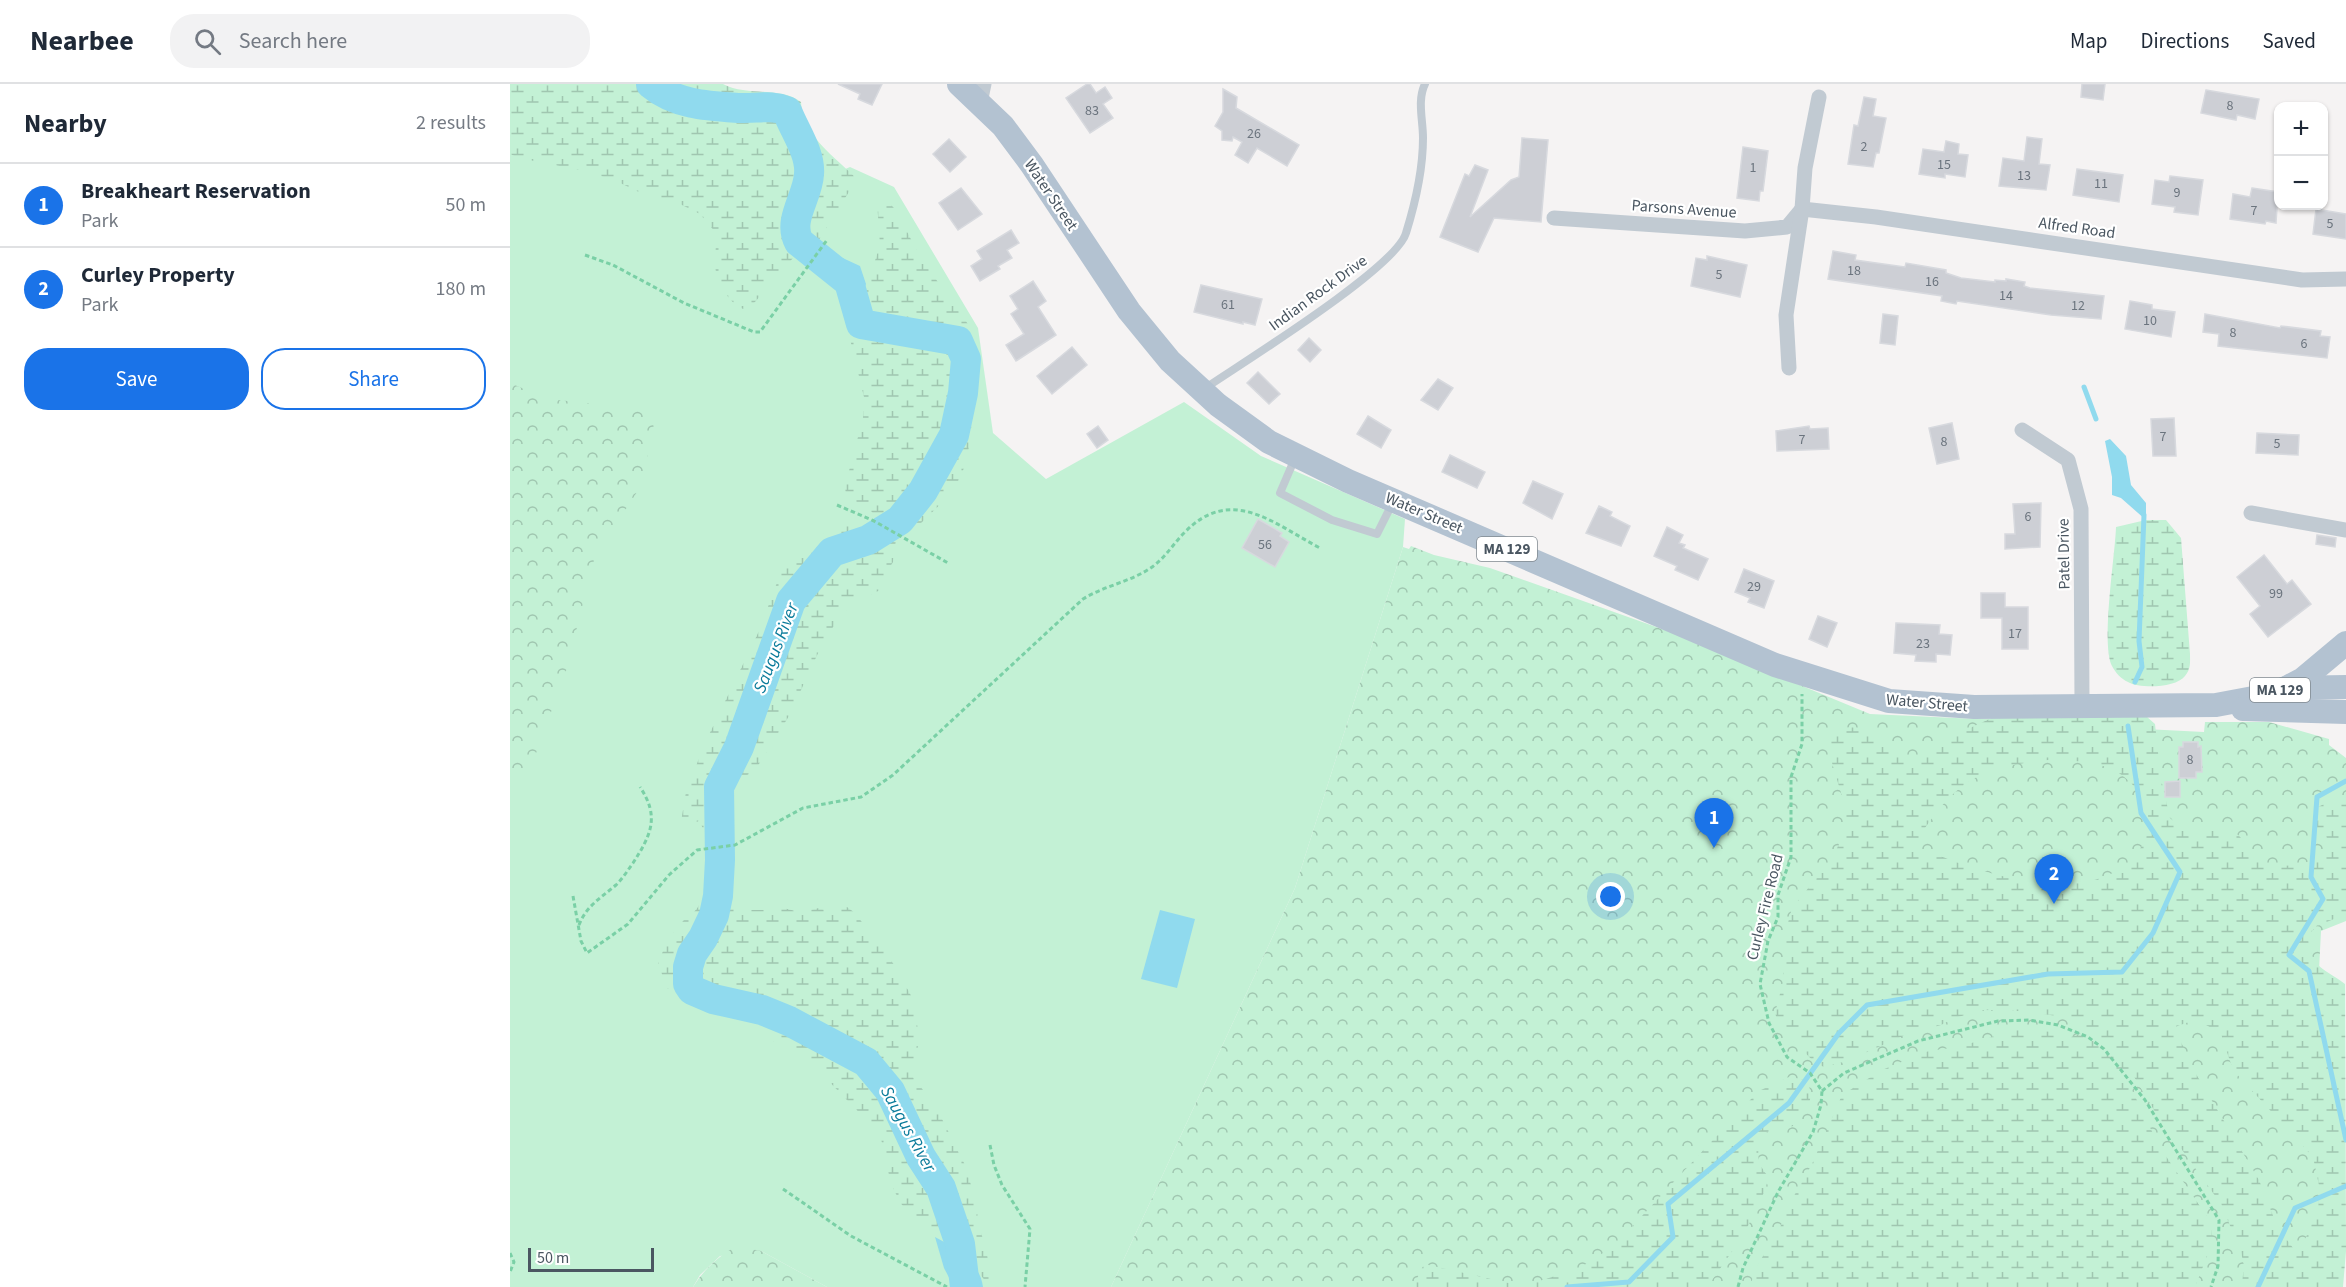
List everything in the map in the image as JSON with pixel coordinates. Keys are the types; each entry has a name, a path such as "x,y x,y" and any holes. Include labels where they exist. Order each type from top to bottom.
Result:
{"main road":[{"name":"Water Street","path":"959,84 982,94 1129,311 1170,361 1201,391 1251,430 1295,457 1394,501 1776,665 1888,701 1974,707 2216,705 2286,688 2346,687"},
{"path":"2286,688 2303,679 2346,643"},
{"name":"Water Street","path":"2216,705 2229,709 2346,712"}],"street":[{"path":"1789,368 1786,315 1802,209 1805,168 1819,98"},
{"name":"Parsons Avenue","path":"1554,218 1745,231 1787,227 1802,209"},
{"name":"Alfred Road","path":"1802,209 1888,219 2302,280 2346,279"},
{"name":"Patel Drive","path":"2022,430 2068,460 2081,509 2082,705"},
{"path":"2251,513 2346,530"}],"lane":[{"name":"Indian Rock Drive","path":"1201,391 1368,276 1395,250 1406,235 1423,140 1421,93 1425,84"},
{"path":"1295,457 1280,493 1332,520 1377,534 1394,501"}],"path":[{"path":"585,255 613,265 684,303 753,333 760,333 771,321 827,240"},
{"path":"837,505 874,521 948,562"},
{"path":"573,896 581,941 587,953 628,924 689,855 704,847 735,845 791,813 855,799 880,786 1083,599 1098,589 1149,569 1185,532 1214,512 1242,509 1320,548"},
{"name":"Curley Fire Road","path":"1803,674 1802,744 1791,777 1791,857 1778,895 1778,917 1768,941 1760,984 1769,1023 1787,1057 1810,1073 1822,1091"},
{"path":"579,926 589,907 622,878 646,841 652,823 651,812 640,787"},
{"path":"1738,1287 1743,1268 1778,1192 1813,1132 1822,1091 1844,1074 1918,1041 1998,1022 2029,1020 2058,1025 2088,1037 2104,1049 2145,1100 2219,1220 2218,1266 2211,1287"},
{"path":"990,1145 994,1165 1002,1185 1030,1229 1024,1287"},
{"path":"783,1189 851,1236 944,1286"},
{"path":"510,1253 513,1262 510,1272"}],"green space":[{"path":"510,84 723,84 743,90 783,94 801,102 807,125 813,135 857,179 815,246 794,233 799,251 748,310 743,309 729,297 719,281 715,266 716,233 700,214 678,203 641,193 614,180 510,154"},
{"path":"510,86 813,183 850,167 894,187 978,328 993,433 1046,479 1184,402 1261,456 1405,519 1403,547 1295,888 1111,1287 827,1287 761,1251 720,1256 700,1275 693,1287 510,1287"},
{"path":"885,199 896,210 920,257 975,334 974,351 978,373 967,461 954,491 921,523 901,532 896,539 893,562 888,570 886,582 880,590 857,602 840,615 819,651 789,716 754,772 738,779 731,788 729,802 733,821 732,882 729,896 732,904 749,910 783,908 800,912 819,908 828,911 847,907 855,913 895,966 915,1003 919,1043 912,1067 913,1077 936,1107 964,1163 978,1207 977,1221 986,1248 991,1280 987,1283 966,1257 935,1237 901,1204 891,1184 880,1134 813,1065 803,1057 775,1043 758,1023 683,997 667,988 658,964 665,946 679,925 698,907 706,876 707,851 703,829 699,821 686,826 681,822 686,792 705,743 759,631 782,569 798,550 816,545 827,529 837,524 850,522 874,526 879,517 846,495 845,486 863,418 864,397 850,339 880,245 877,201"},
{"path":"510,383 548,399 645,409 654,417 653,434 639,489 595,556 566,671 535,756 510,790"},
{"path":"2146,520 2166,520 2181,538 2190,654 2189,668 2185,676 2174,683 2158,686 2141,686 2125,681 2112,666 2109,654 2108,619 2116,527"},
{"path":"1411,546 1434,555 1490,568 1676,634 1870,714 1977,719 2124,720 2125,728 2204,732 2205,722 2269,722 2329,739 2329,745 2346,758 2346,921 2321,931 2317,1010 2337,1287 1111,1287 1295,888 1403,547 1409,549"},
{"path":"2138,709 2155,724 2161,779 2170,818 2188,830 2223,829 2231,831 2240,837 2254,858 2266,864 2287,866 2298,864 2325,852 2330,845 2327,838 2311,823 2312,810 2330,801 2346,804 2346,914 2317,926 2308,935 2309,946 2315,961 2345,984 2346,1251 2343,1287 2253,1287 2242,1284 2244,1266 2241,1252 2221,1204 2157,1115 2133,1075 2128,1079 2129,1084 2159,1146 2210,1221 2213,1241 2195,1287 1750,1287 1756,1267 1779,1231 1786,1210 1812,1164 1842,1095 1882,1070 1928,1051 1958,1047 2019,1029 2063,1033 2072,1037 2082,1033 2079,1020 2072,1018 2020,1011 1984,1010 1903,1036 1847,1061 1824,1067 1814,1062 1781,1031 1775,1013 1783,982 1785,934 1792,908 1833,858 1846,827 1844,803 1830,756 1830,733 1854,728 1864,730 1909,760 1926,754 1944,740 1996,716","holes":["2048,760 2087,762 2106,767 2123,776 2138,791 2146,807 2148,824 2145,839 2137,854 2124,866 2108,875 2089,881 2067,884 2046,883 2003,876 1920,849 1919,837 1932,818 1958,789 1987,772","2192,1021 2208,1026 2221,1034 2233,1070 2313,1157 2320,1190 2318,1209 2301,1249 2293,1248 2277,1226 2259,1180 2196,1074 2180,1040 2177,1026"]},
{"path":"1789,1077 1806,1080 1810,1093 1808,1106 1801,1118 1790,1128 1767,1132 1760,1143 1759,1161 1769,1177 1764,1192 1743,1235 1707,1287 1413,1287 1424,1264 1526,1285 1578,1269 1614,1246 1752,1098 1761,1090"},
{"path":"736,1246 761,1251 827,1287 693,1287 712,1264"}],"water":[{"path":"794,233 824,253 834,254 860,266 866,284 856,312 839,288 802,252"},
{"path":"2110,439 2126,456 2131,485 2146,503 2146,520 2121,498 2112,495 2112,477 2105,441"},
{"path":"1160,910 1195,919 1177,988 1141,979"},
{"path":"935,1237 972,1263 981,1278 983,1287 954,1287 944,1268"}],"building":[{"path":"838,84 882,84 872,105 858,99 860,94"},
{"path":"1090,84 1096,93 1105,87 1112,98 1103,104 1113,118 1090,133 1066,98"},
{"path":"2082,84 2105,84 2103,100 2081,97"},
{"path":"1223,89 1237,97 1236,108 1299,145 1287,166 1257,148 1248,163 1235,155 1242,142 1233,137 1232,141 1222,140 1222,131 1215,126 1223,112"},
{"path":"2206,90 2259,99 2255,119 2237,115 2236,120 2201,113"},
{"path":"1864,97 1876,99 1873,116 1886,118 1879,153 1876,153 1873,167 1848,164 1854,125 1858,126"},
{"path":"2027,137 2042,139 2039,164 2050,165 2046,190 1999,186 2003,158 2024,161"},
{"path":"1522,138 1548,140 1541,222 1494,218 1478,252 1440,237 1465,174 1469,176 1475,165 1488,170 1470,217 1511,180 1519,177"},
{"path":"949,139 966,157 950,172 933,154"},
{"path":"1946,141 1959,144 1958,154 1968,155 1965,177 1945,174 1945,178 1919,174 1923,149 1944,152"},
{"path":"1743,147 1768,151 1763,191 1760,191 1759,201 1737,198"},
{"path":"2077,169 2123,175 2119,202 2073,195"},
{"path":"2170,176 2203,180 2198,215 2174,212 2175,207 2152,204 2155,180 2169,182"},
{"path":"961,188 982,214 958,230 939,203"},
{"path":"2252,188 2274,191 2276,223 2266,221 2265,224 2230,219 2233,194 2250,197"},
{"path":"2316,210 2346,214 2346,239 2313,234"},
{"path":"1011,230 1019,243 1007,250 1012,258 998,266 1000,269 980,281 971,266 982,259 977,251"},
{"path":"1833,251 1856,255 1855,260 1905,267 1906,263 1946,270 1946,273 1961,278 1995,282 1995,280 2006,281 2006,279 2025,282 2024,286 2030,288 2104,296 2101,319 2051,315 1957,301 1956,304 1941,301 1942,296 1828,279"},
{"path":"1707,256 1747,265 1740,297 1691,286 1696,258 1707,260"},
{"path":"1033,281 1046,301 1038,307 1056,335 1016,361 1006,345 1024,334 1011,314 1018,309 1010,296"},
{"path":"1201,285 1262,299 1255,325 1194,312"},
{"path":"2130,301 2152,305 2152,309 2175,312 2171,337 2125,329"},
{"path":"1883,314 1898,316 1895,345 1880,343"},
{"path":"2205,314 2280,328 2281,326 2321,331 2320,336 2330,337 2327,358 2218,346 2219,334 2203,332"},
{"path":"1309,338 1321,350 1310,362 1298,350"},
{"path":"1072,347 1087,365 1052,394 1037,376"},
{"path":"1258,372 1280,394 1269,404 1247,383"},
{"path":"1438,379 1453,388 1438,410 1421,400"},
{"path":"1368,416 1391,430 1381,448 1357,434"},
{"path":"2174,418 2176,456 2153,456 2151,419"},
{"path":"1952,423 1959,459 1937,464 1929,428"},
{"path":"1098,426 1108,440 1097,448 1087,434"},
{"path":"1809,426 1810,429 1828,428 1829,449 1777,451 1776,431"},
{"path":"2257,433 2299,435 2298,455 2256,453"},
{"path":"1450,455 1485,472 1477,488 1442,472"},
{"path":"1533,481 1563,494 1552,519 1523,503"},
{"path":"2041,503 2040,547 2005,549 2005,534 2015,534 2013,504"},
{"path":"1599,506 1612,512 1610,516 1630,526 1621,546 1586,533"},
{"path":"1258,519 1282,533 1280,536 1289,542 1275,567 1242,548"},
{"path":"1667,527 1683,535 1679,543 1685,545 1683,548 1708,559 1698,580 1675,570 1677,566 1654,556"},
{"path":"2317,535 2336,538 2335,547 2316,544"},
{"path":"2264,555 2287,584 2292,580 2311,604 2268,637 2250,614 2260,606 2237,577"},
{"path":"1744,569 1774,581 1764,608 1748,602 1750,598 1735,592"},
{"path":"1981,593 2005,593 2005,607 2028,607 2028,649 2002,649 2002,618 1981,618"},
{"path":"1818,616 1837,623 1827,647 1809,639"},
{"path":"1896,623 1940,625 1939,634 1952,635 1950,655 1936,654 1936,662 1915,661 1916,655 1894,653"},
{"path":"2183,742 2198,742 2198,747 2201,746 2202,772 2196,772 2196,778 2179,778 2179,747 2183,747"},
{"path":"2180,781 2180,797 2165,797 2165,782"}],"waterway":[{"name":"Saugus River","path":"651,84 671,96 693,103 740,108 769,107 787,111 805,150 809,166 808,183 795,225 799,242 849,282 861,324 958,341 966,359 963,393 954,435 923,491 900,520 868,540 832,552 791,601 739,747 719,787 718,896 714,915 692,954 688,967 688,984 692,990 713,999 762,1010 789,1021 866,1062 890,1091 921,1157 941,1188 960,1244 965,1287"},
{"path":"2084,387 2096,419"},
{"path":"2135,682 2142,667 2139,641 2144,515"},
{"path":"1567,1287 1629,1282 1673,1237 1668,1204 1789,1103 1839,1033 1867,1005 2048,974 2122,972 2153,933 2180,872 2141,813 2128,726"},
{"path":"2346,781 2317,797 2311,877 2323,899 2289,955 2309,971 2346,1140"},
{"path":"2258,1287 2295,1208 2346,1186"}],"place":[{"name":"Breakheart Reservation","path":"1714,848"},
{"name":"Curley Property","path":"2054,904"}]}
